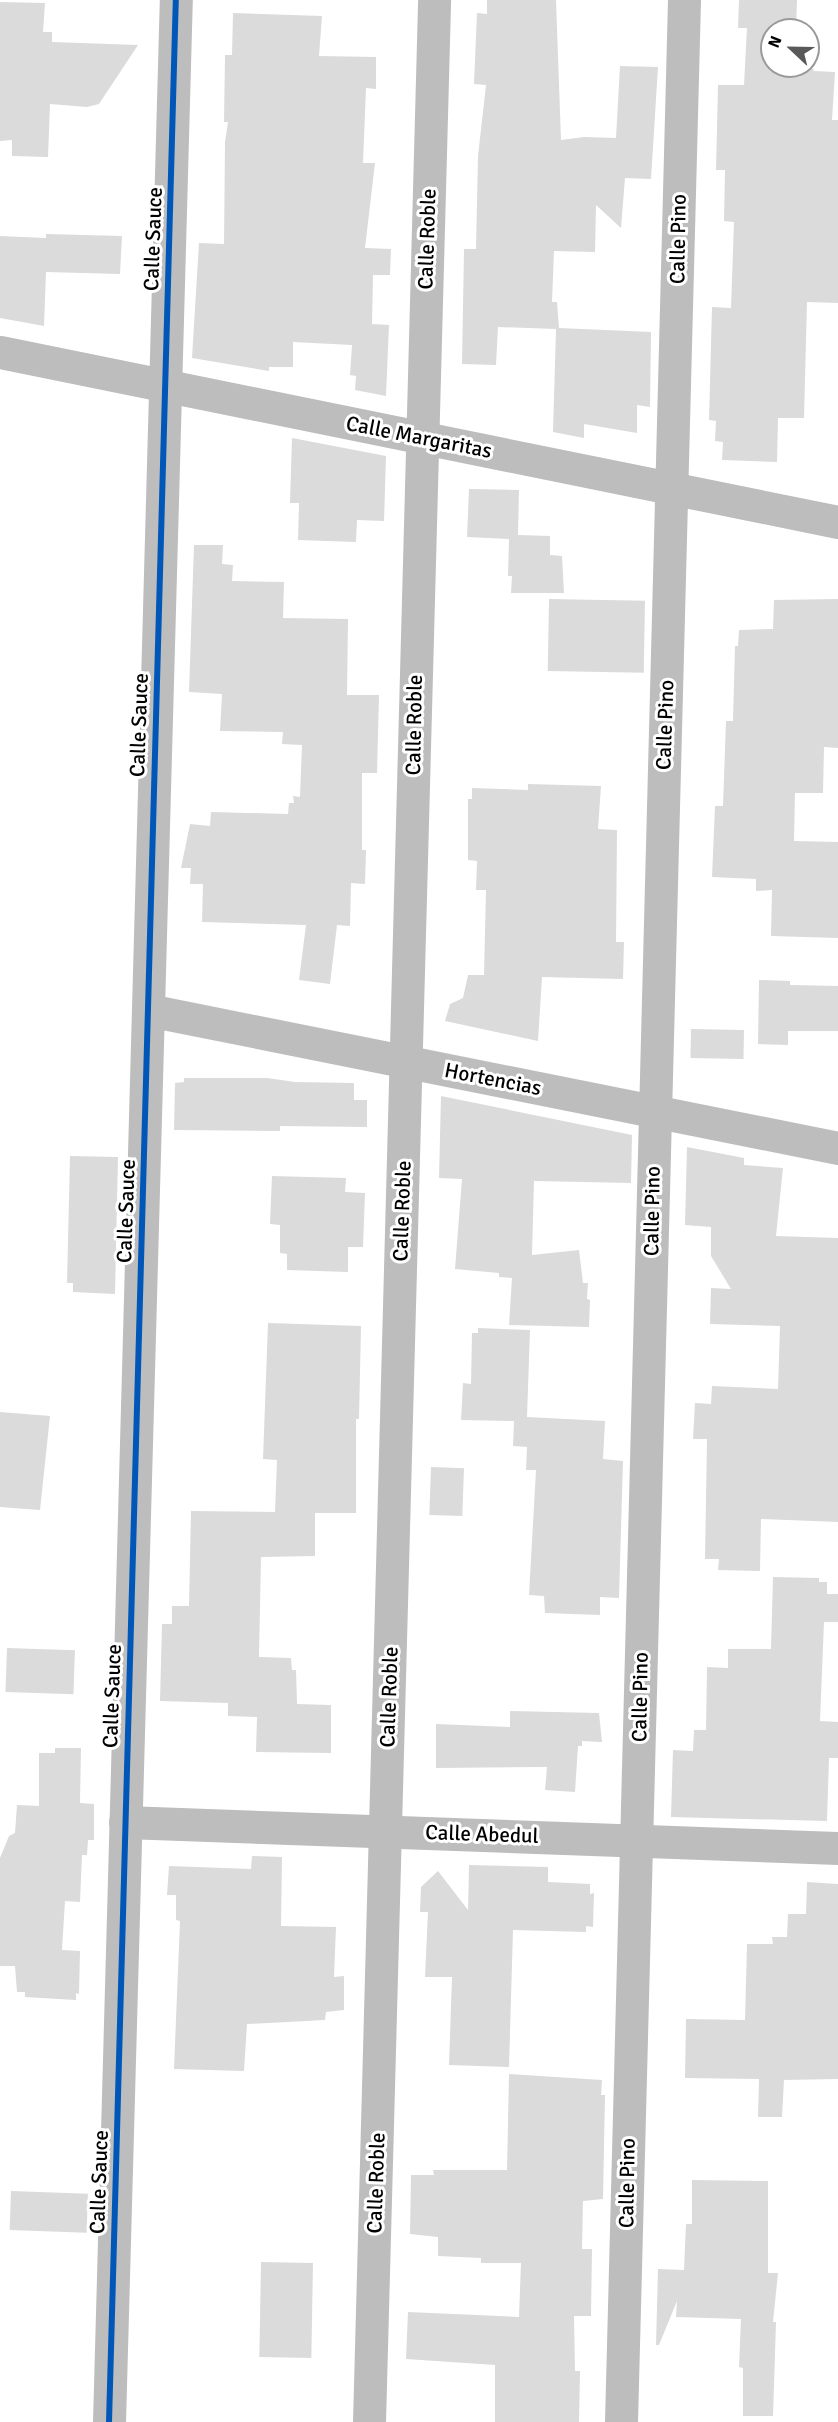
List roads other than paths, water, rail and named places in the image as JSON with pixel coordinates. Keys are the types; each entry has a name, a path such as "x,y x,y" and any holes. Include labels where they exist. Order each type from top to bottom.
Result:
{"street":[{"name":"Calle Sauce","path":"109,2422 176,0"},
{"name":"Calle Roble","path":"369,2422 434,0"},
{"name":"Calle Pino","path":"621,2422 684,0"},
{"name":"Calle Margaritas","path":"0,352 838,522"},
{"name":"Hortencias","path":"148,1010 838,1148"},
{"name":"Calle Abedul","path":"125,1822 838,1848"}]}
